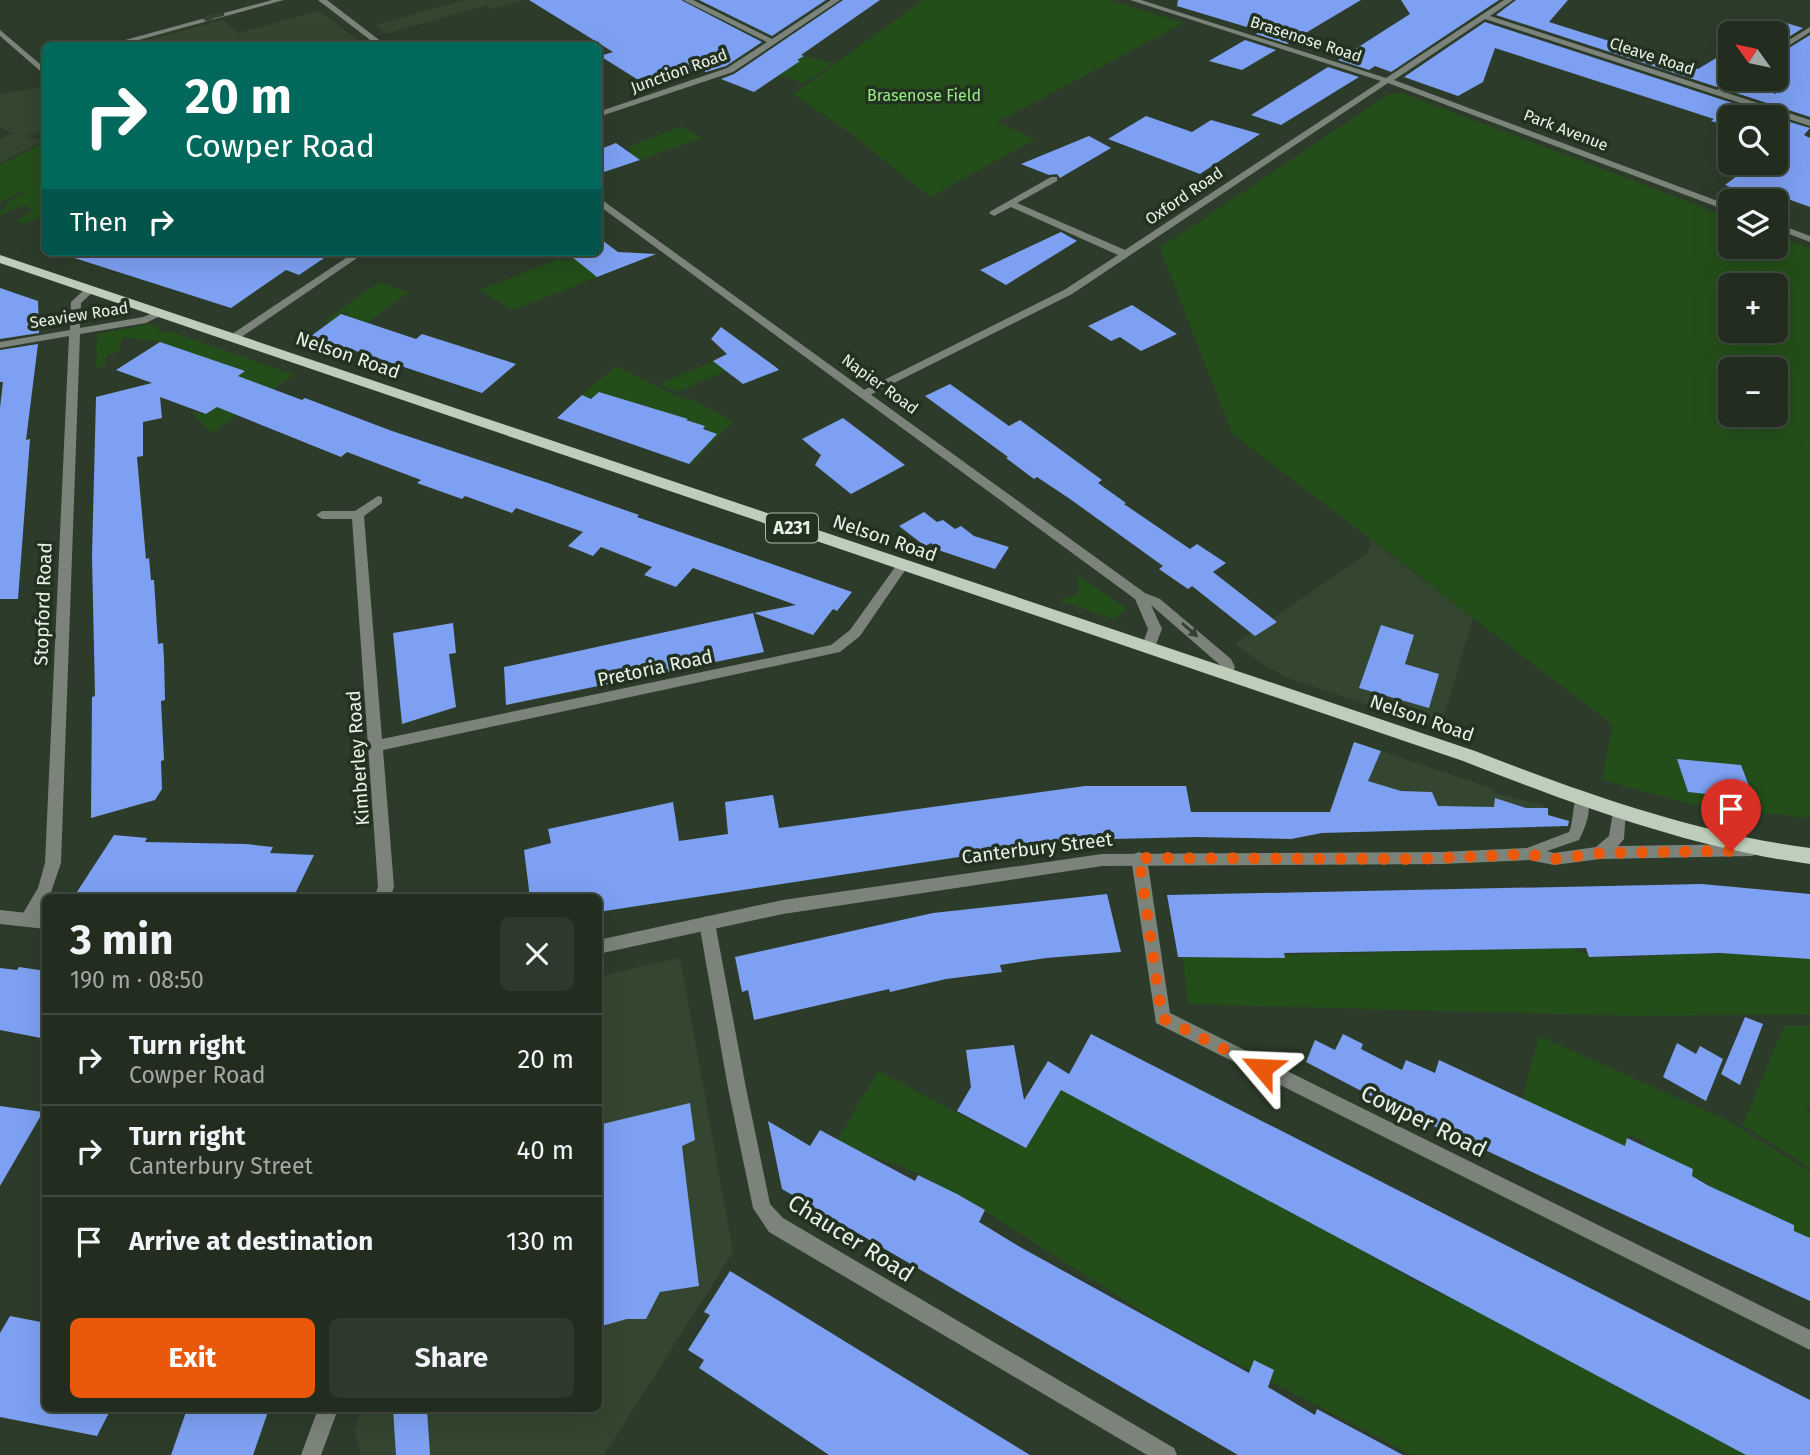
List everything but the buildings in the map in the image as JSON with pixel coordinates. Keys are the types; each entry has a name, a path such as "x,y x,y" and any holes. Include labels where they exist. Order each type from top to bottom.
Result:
{"main road":[{"name":"Nelson Road","path":"0,259 1505,769 1582,800 1757,849"},
{"name":"Canterbury Street","path":"1757,849 1810,856"}],"street":[{"path":"121,42 280,0"},
{"path":"322,0 379,42"},
{"path":"687,0 773,42"},
{"name":"Junction Road","path":"602,114 723,73 836,0"},
{"name":"Brasenose Road","path":"1134,0 1389,81"},
{"name":"Oxford Road","path":"864,394 1051,302 1509,0"},
{"name":"Cleave Road","path":"1485,17 1810,123"},
{"path":"1788,44 1810,29"},
{"path":"0,32 42,70"},
{"path":"35,64 42,63"},
{"name":"Park Avenue","path":"1389,81 1718,204"},
{"path":"994,213 1054,179"},
{"name":"Napier Road","path":"602,203 1140,596 1167,611 1226,662 1228,667 1225,674"},
{"path":"1011,204 1125,254"},
{"path":"1788,231 1810,239"},
{"path":"233,338 355,256"},
{"name":"Stopford Road","path":"43,894 53,863 76,300 90,290"},
{"name":"Seaview Road","path":"0,345 75,330 148,320 161,313"},
{"path":"322,515 358,515 378,500"},
{"name":"Kimberley Road","path":"358,515 386,887 383,894"},
{"name":"Pretoria Road","path":"376,746 835,649 855,633 902,566"},
{"name":"Napier Road","path":"1140,596 1155,629 1148,649"},
{"name":"Canterbury Street","path":"1529,854 1574,835 1580,823 1582,800"},
{"path":"1600,853 1616,839 1619,810"},
{"name":"Canterbury Street","path":"602,946 783,907 1102,860 1529,854 1554,859 1600,853 1757,849"},
{"name":"Cowper Road","path":"1139,858 1162,1018 1810,1340"},
{"name":"Stopford Road","path":"27,920 42,895"},
{"path":"0,917 42,922"},
{"name":"Chaucer Road","path":"707,923 762,1208 776,1225 1167,1455"},
{"path":"311,1455 327,1412"}],"shaded area":[{"path":"465,0 525,0 493,9 487,5 386,34 375,25"},
{"path":"319,11 359,41 139,42 223,20 238,33"},
{"path":"42,87 42,131 26,136 42,141 0,163 0,139 13,133 0,128 0,95"},
{"path":"1372,541 1473,618 1440,729 1291,679 1266,666 1235,644 1367,554"},
{"path":"1354,742 1494,789 1493,793 1543,805 1545,825 1322,833"},
{"path":"680,958 733,1252 604,1455 361,1455 355,1431 360,1412 602,1412 602,975"}],"green space":[{"name":"Brasenose Field","path":"923,0 1110,0 1183,23 997,122 1035,139 930,197 853,135 794,94"},
{"path":"804,56 833,63 805,83 775,75"},
{"path":"1402,93 1718,213 1718,259 1788,259 1788,240 1810,248 1810,818 1695,805 1602,780 1613,725 1232,433 1160,248 1389,94"},
{"path":"683,126 701,138 640,160 609,158 632,151 628,147"},
{"path":"42,144 42,215 23,224 16,221 34,211 25,205 0,215 0,211 7,207 4,205 24,193 19,192 0,202 0,165"},
{"path":"580,256 589,256 597,277 513,310 479,290 561,258 565,262"},
{"path":"379,282 409,292 367,323 346,317 348,314 343,312 329,323 325,321"},
{"path":"151,324 160,328 157,330 162,333 169,331 294,375 211,433 192,412 207,414 252,382 238,376 244,371 160,342 122,337 119,352 106,355 105,366 96,368 97,334"},
{"path":"713,361 730,369 677,392 660,384"},
{"path":"616,366 733,421 689,464 706,446 705,426 634,402 627,409 603,397 606,393 602,392 594,399 582,395"},
{"path":"1075,573 1123,606 1125,611 1113,619 1058,600 1077,592 1079,584"},
{"path":"1571,948 1599,957 1614,958 1810,952 1810,1014 1640,1016 1188,1004 1183,957"},
{"path":"1784,1026 1810,1026 1810,1106 1806,1112 1810,1114 1810,1168 1743,1125"},
{"path":"1539,1036 1727,1120 1810,1172 1810,1238 1794,1231 1794,1225 1724,1193 1704,1214 1709,1184 1692,1176 1693,1169 1677,1161 1641,1159 1645,1141 1628,1134 1619,1173 1516,1123"},
{"path":"1072,1070 1331,1233 1418,1283 1456,1300 1746,1455 1411,1455 1160,1323 971,1202 915,1172 836,1143 878,1071 1023,1148"}],"route":[{"path":"1262,1068 1162,1018 1139,858 1418,859 1529,854 1554,859 1600,853 1731,851"}]}
